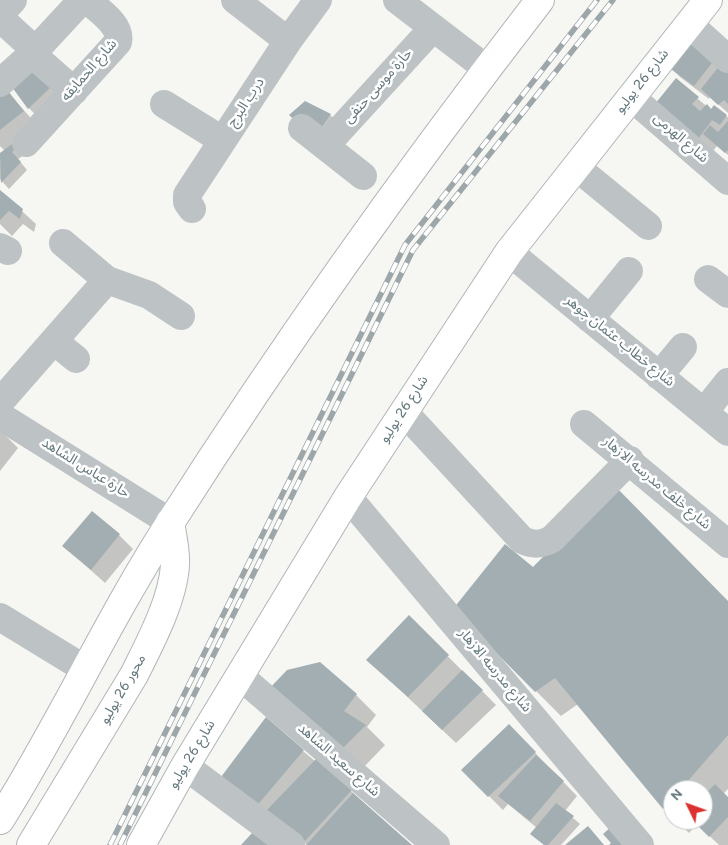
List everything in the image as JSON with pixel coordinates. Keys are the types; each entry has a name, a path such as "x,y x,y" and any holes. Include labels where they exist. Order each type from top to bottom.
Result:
{"main road":[{"path":"3,808 170,522 312,308 486,69 540,0"},
{"name":"شارع 26 يوليو","path":"141,845 186,766 348,497 509,252 708,0"},
{"name":"محور 26 يوليو","path":"32,845 134,675 152,640 168,593 175,565 170,522"}],"street":[{"path":"13,0 3,10 1,19 74,91"},
{"path":"0,83 33,52 82,0"},
{"name":"شارع الحمايقه","path":"26,143 115,46 120,36 116,27 87,0"},
{"path":"235,0 288,40"},
{"name":"درب البرج","path":"192,208 187,202 187,195 288,40 318,0"},
{"path":"397,0 486,69"},
{"path":"689,24 728,59"},
{"name":"حارة موسى حنفى","path":"326,146 433,28"},
{"name":"شارع الهرمى","path":"631,97 728,181"},
{"path":"164,104 222,140"},
{"path":"302,128 364,176"},
{"path":"576,167 648,226"},
{"path":"62,243 107,280 148,295 181,316"},
{"name":"شارع خطاب عثمان جوهر","path":"509,252 728,432"},
{"path":"590,319 628,271"},
{"path":"0,402 107,280"},
{"path":"54,341 76,359"},
{"path":"659,376 683,347"},
{"path":"704,412 728,382"},
{"path":"404,412 522,540 529,543 545,543 552,539 630,460"},
{"name":"حارة عباس الشاهد","path":"0,416 170,522"},
{"name":"شارع خلف مدرسه الازهار","path":"584,424 630,460 728,544"},
{"name":"شارع مدرسه الازهار","path":"348,497 640,845"},
{"path":"2,622 85,669"},
{"name":"شارع سعيد الشاهد","path":"241,677 436,845"},
{"path":"186,766 291,845"}],"building":[{"path":"688,33 710,50 705,57 712,63 694,86 664,64"},
{"path":"31,59 52,86 28,109 9,83"},
{"path":"728,64 728,104 724,100 718,105 701,89 720,65"},
{"path":"676,78 699,97 692,104 700,111 707,104 711,109 714,105 727,115 720,125 712,120 698,139 655,104"},
{"path":"4,86 24,111 0,130 0,89"},
{"path":"305,101 331,114 314,138 289,115"},
{"path":"728,121 728,150 725,153 703,134 710,125 718,132"},
{"path":"16,141 21,145 12,152 21,162 1,183 0,153"},
{"path":"0,190 23,209 20,219 9,211 0,220"},
{"path":"614,485 728,601 728,735 689,780 663,780 663,809 555,678 535,692 453,609 505,544 533,567"},
{"path":"92,511 120,534 91,570 62,546"},
{"path":"409,615 449,655 408,697 366,660"},
{"path":"320,662 357,694 344,711 366,725 340,751 267,691 287,670"},
{"path":"462,670 483,690 442,730 422,711"},
{"path":"266,717 304,750 255,808 218,781"},
{"path":"509,724 536,752 488,797 461,770"},
{"path":"536,755 564,781 530,821 498,796"},
{"path":"316,759 352,790 305,841 265,812"},
{"path":"715,784 728,797 728,817 709,837 702,830 713,830 713,786"},
{"path":"353,793 412,845 306,845"},
{"path":"556,803 574,816 548,845 544,845 530,834"},
{"path":"618,821 628,845 609,845 611,843 603,834"},
{"path":"588,826 604,845 565,845"},
{"path":"253,832 269,845 241,845"}],"railway":[{"path":"110,845 405,245 597,0"},
{"path":"120,845 413,250 613,0"}]}
